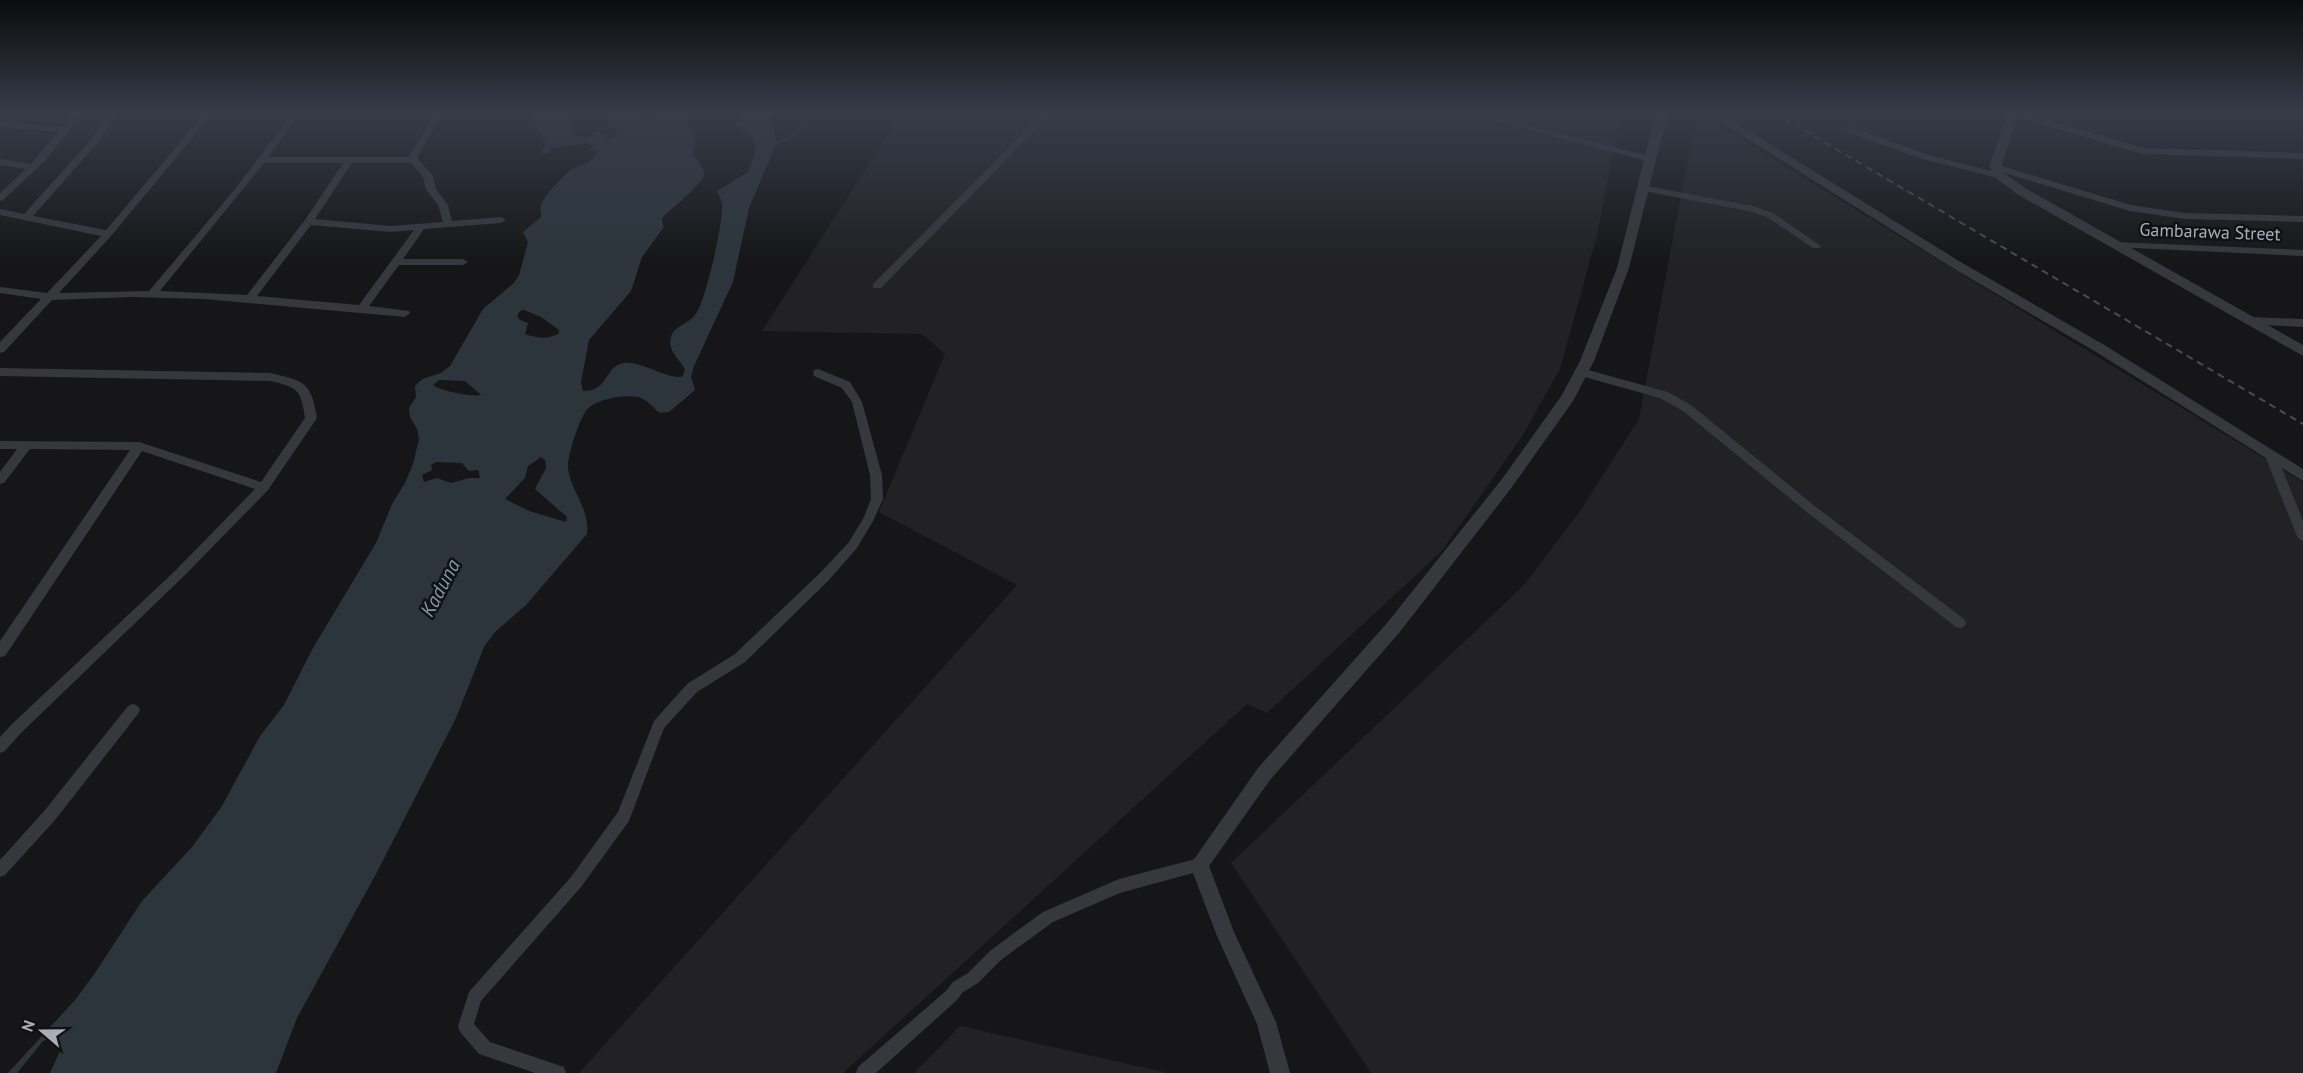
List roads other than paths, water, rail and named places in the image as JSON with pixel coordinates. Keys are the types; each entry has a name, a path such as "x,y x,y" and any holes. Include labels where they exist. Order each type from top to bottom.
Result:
{"street":[{"path":"0,162 33,167"},
{"path":"0,198 37,162"},
{"path":"26,217 76,162"},
{"path":"0,349 108,234 168,162"},
{"path":"152,294 259,162"},
{"path":"250,298 308,222 348,162"},
{"path":"416,162 428,176 431,189 443,205 448,224"},
{"path":"877,286 1000,162"},
{"path":"864,1073 951,996 958,987 973,978 996,955 1048,916 1119,886 1199,865 1263,774 1393,627 1507,483 1568,398 1613,299 1649,162"},
{"path":"1791,162 1955,264 2101,349 2303,476"},
{"path":"1950,162 1998,172 2130,208 2185,216 2303,219"},
{"path":"1998,172 2000,162"},
{"path":"1998,172 2021,191 2303,351"},
{"path":"1642,188 1750,208 1770,215 1816,246"},
{"path":"0,212 108,234"},
{"path":"308,222 378,228 501,220"},
{"path":"362,309 421,227"},
{"name":"Gambarawa Street","path":"2116,245 2303,253"},
{"path":"397,262 463,262"},
{"path":"0,290 51,295 152,294 250,298 405,313"},
{"path":"2249,321 2303,323"},
{"path":"0,372 270,377 296,383 308,398 312,418 264,487 181,572 16,729 0,747"},
{"path":"1581,372 1664,395 1687,408 1812,510 1960,623"},
{"path":"558,1073 485,1047 466,1026 469,1008 474,997 576,882 624,816 659,725 692,688 740,658 824,577 853,545 869,518 877,499 876,475 857,402 846,385 818,373"},
{"path":"0,445 139,446 264,487"},
{"path":"0,480 27,445"},
{"path":"0,652 139,446"},
{"path":"2271,456 2303,536"},
{"path":"0,870 50,816 133,710"},
{"path":"1199,865 1226,936 1266,1022 1280,1073"}],"water":[{"name":"Kaduna","path":"589,162 698,162 704,175 695,188 664,216 663,228 642,257 631,291 589,340 581,382 583,391 598,387 613,369 624,363 639,365 672,376 683,376 685,369 672,350 670,342 675,330 694,316 701,304 722,213 721,199 717,191 748,172 752,162 768,162 749,208 733,282 694,366 691,377 695,390 669,412 660,413 641,398 632,396 610,398 596,403 586,411 571,448 568,468 586,517 587,534 526,605 494,633 484,647 456,718 376,874 297,1018 276,1073 50,1073 61,1049 58,1042 52,1038 43,1041 17,1073 8,1073 75,1000 142,901 192,847 222,806 260,736 284,705 313,648 376,543 392,504 405,483 413,464 419,439 417,429 410,417 409,408 416,397 415,386 422,379 441,373 450,366 483,309 514,283 519,275 528,242 523,232 541,217 541,205 553,187 575,168","holes":["524,310 541,317 559,330 559,333 542,338 525,334 528,323 517,316 520,311","439,380 465,381 481,395 456,393 433,385","541,457 545,460 546,468 535,489 567,517 566,522 529,511 505,499 525,478 528,466","436,462 462,463 469,471 478,470 480,478 469,478 451,483 437,478 424,482 422,475 432,470 431,465"]}],"railway":[{"path":"1858,162 2303,424"}]}
